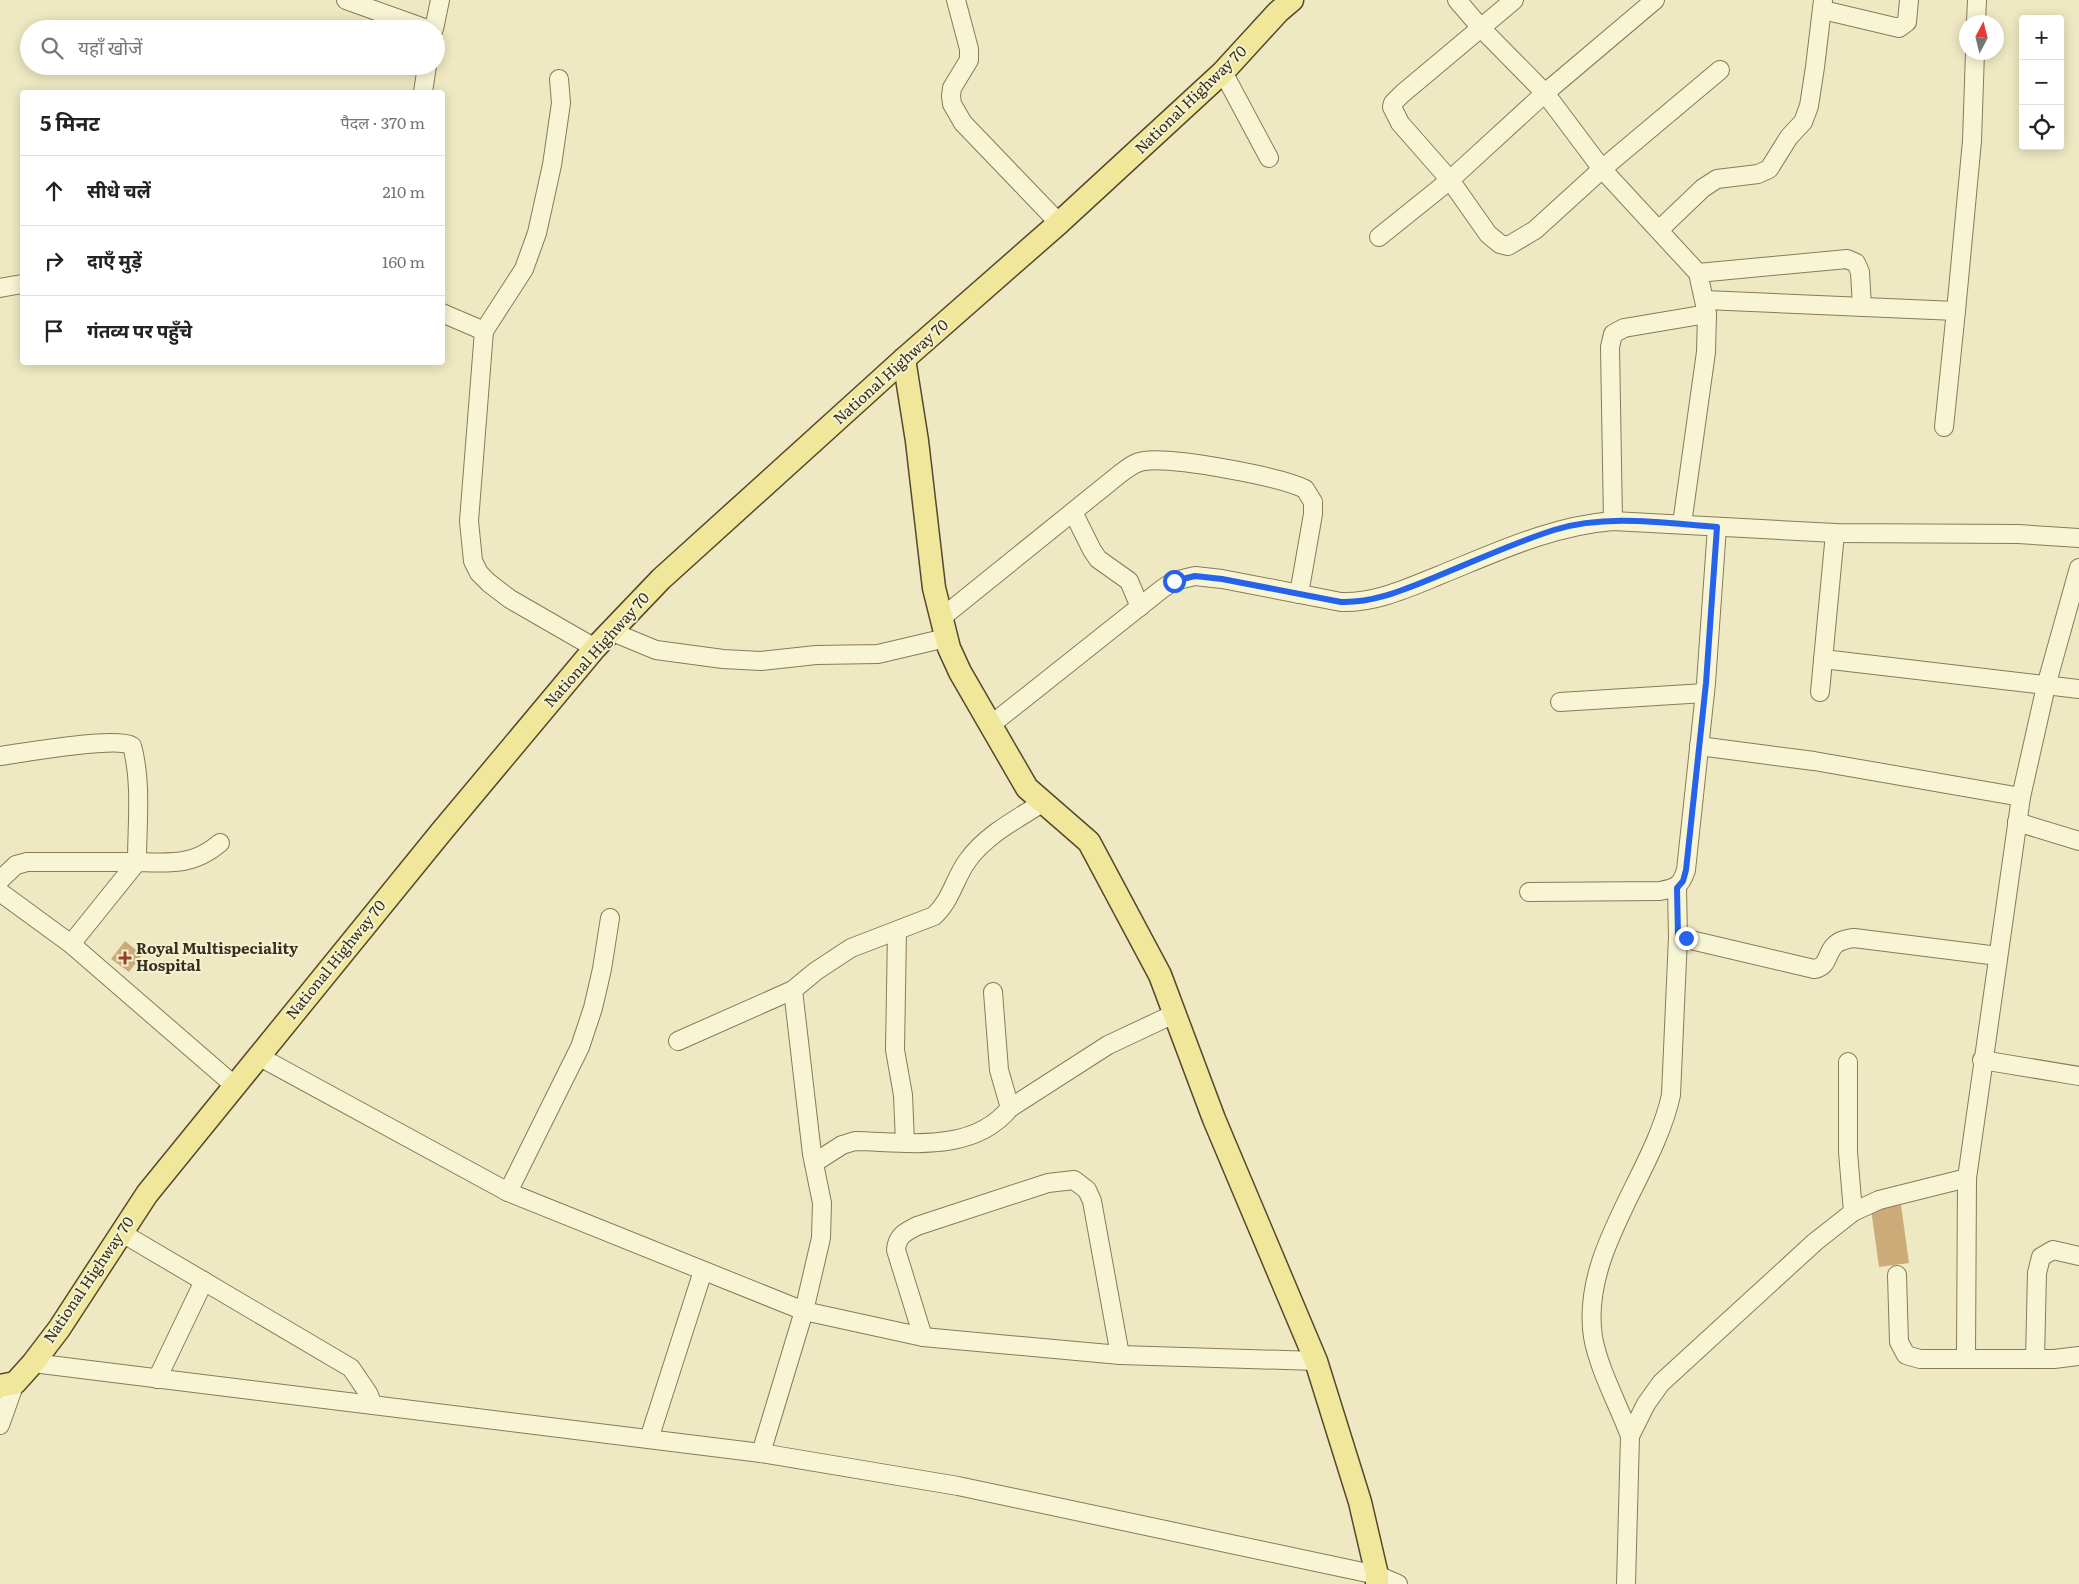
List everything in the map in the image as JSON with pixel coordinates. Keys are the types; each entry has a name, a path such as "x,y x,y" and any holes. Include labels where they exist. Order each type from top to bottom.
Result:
{"main road":[{"name":"National Highway 70","path":"8,1384 32,1363 59,1328 147,1194 198,1128 235,1086 610,631 660,580 904,359 1059,223 1223,72 1281,4"},
{"path":"904,359 917,442 934,588 943,629 960,672 992,724 1027,788 1089,842 1160,975 1238,1179 1316,1361 1360,1502 1377,1579"}],"street":[{"path":"346,0 402,20"},
{"path":"436,20 440,0"},
{"path":"956,0 969,49 969,60 952,88 952,104 963,123 1059,223"},
{"path":"1457,0 1481,28 1545,92 1602,169 1698,272 1706,307 1706,352 1682,524"},
{"path":"1514,0 1393,103 1392,107 1400,123 1450,180 1488,234 1500,244 1508,246 1535,230 1602,169 1720,70"},
{"path":"1379,237 1450,180 1545,92 1655,0"},
{"path":"1659,230 1703,188 1717,179 1758,174 1769,169 1789,137 1803,122 1809,106 1823,5 1899,28 1907,22 1909,0"},
{"path":"1976,15 1977,0"},
{"path":"1944,427 1972,141 1975,60"},
{"path":"1223,72 1269,158"},
{"path":"423,90 426,75"},
{"path":"560,79 561,103 552,165 537,233 524,269 484,331 469,521 473,562 479,573 510,599 595,648"},
{"path":"1698,272 1847,259 1856,263 1860,272 1862,307"},
{"path":"0,288 20,284"},
{"path":"1613,521 1610,347 1613,334 1624,328 1706,307 1862,307 1956,311"},
{"path":"445,314 484,331"},
{"path":"610,631 656,650 723,659 761,661 816,656 878,654 943,629 1073,512 1121,473 1142,461 1160,460 1230,470 1299,485 1310,493 1313,502 1299,594"},
{"path":"1073,512 1095,554 1128,581 1140,607"},
{"path":"992,724 1174,581 1195,576 1341,602 1372,600 1555,530 1583,523 1613,521 1835,533 2018,534 2079,538"},
{"path":"1529,892 1660,892 1677,888 1683,881 1686,870 1705,693 1717,527"},
{"path":"1820,692 1835,533"},
{"path":"1966,1358 1967,1178 1982,1060 2021,797 2046,686 2079,568"},
{"path":"1823,659 2079,689"},
{"path":"1560,702 1705,693"},
{"path":"0,756 104,743 121,742 132,746 138,787 137,862 71,944"},
{"path":"1699,746 1814,761 2021,797"},
{"path":"678,1041 793,990 816,971 851,948 897,931 938,912 946,902 968,860 976,851 1003,828 1042,803"},
{"path":"2017,822 2079,841"},
{"path":"0,880 16,865 27,862 176,864 207,853 220,843"},
{"path":"1626,1584 1630,1436 1596,1350 1593,1335 1592,1294 1617,1221 1656,1145 1667,1117 1672,1095 1678,937 1677,888"},
{"path":"0,892 71,944 235,1086"},
{"path":"508,1192 580,1047 596,998 610,918"},
{"path":"897,931 895,1050 904,1095 906,1143"},
{"path":"1678,937 1814,969 1820,968 1825,963 1833,946 1839,942 1854,938 1998,956"},
{"path":"761,1453 804,1311 820,1238 822,1203 814,1163 793,990"},
{"path":"993,992 1000,1076 1010,1108"},
{"path":"814,1163 848,1142 946,1142 964,1138 993,1124 1010,1108 1108,1045 1174,1014"},
{"path":"258,1056 508,1192 804,1311 923,1337 1120,1355 1316,1361"},
{"path":"1982,1060 2079,1076"},
{"path":"1848,1062 1848,1144 1853,1212"},
{"path":"1630,1436 1660,1383 1815,1242 1853,1212 1879,1200 1967,1178"},
{"path":"923,1337 896,1250 896,1241 903,1233 917,1226 1048,1183 1074,1180 1087,1190 1092,1201 1120,1355"},
{"path":"122,1233 351,1368 368,1393 373,1405"},
{"path":"2035,1359 2037,1273 2041,1257 2053,1250 2079,1256"},
{"path":"649,1439 703,1271"},
{"path":"1897,1275 1899,1342 1906,1355 1920,1359 2035,1359 2079,1356"},
{"path":"157,1379 204,1281"},
{"path":"32,1363 761,1453 958,1486 1398,1584"},
{"path":"0,1425 8,1384"}],"building":[{"path":"125,941 142,955 129,972 111,959"},
{"path":"1901,1205 1909,1263 1879,1267 1871,1209"}],"place":[{"name":"Royal Multispeciality Hospital","path":"125,958"}],"route":[{"path":"1174,581 1195,576 1222,579 1341,602 1354,602 1372,600 1397,592 1535,537 1583,523 1629,521 1717,527 1706,683 1686,870 1683,881 1677,888 1678,937 1686,938"}]}
